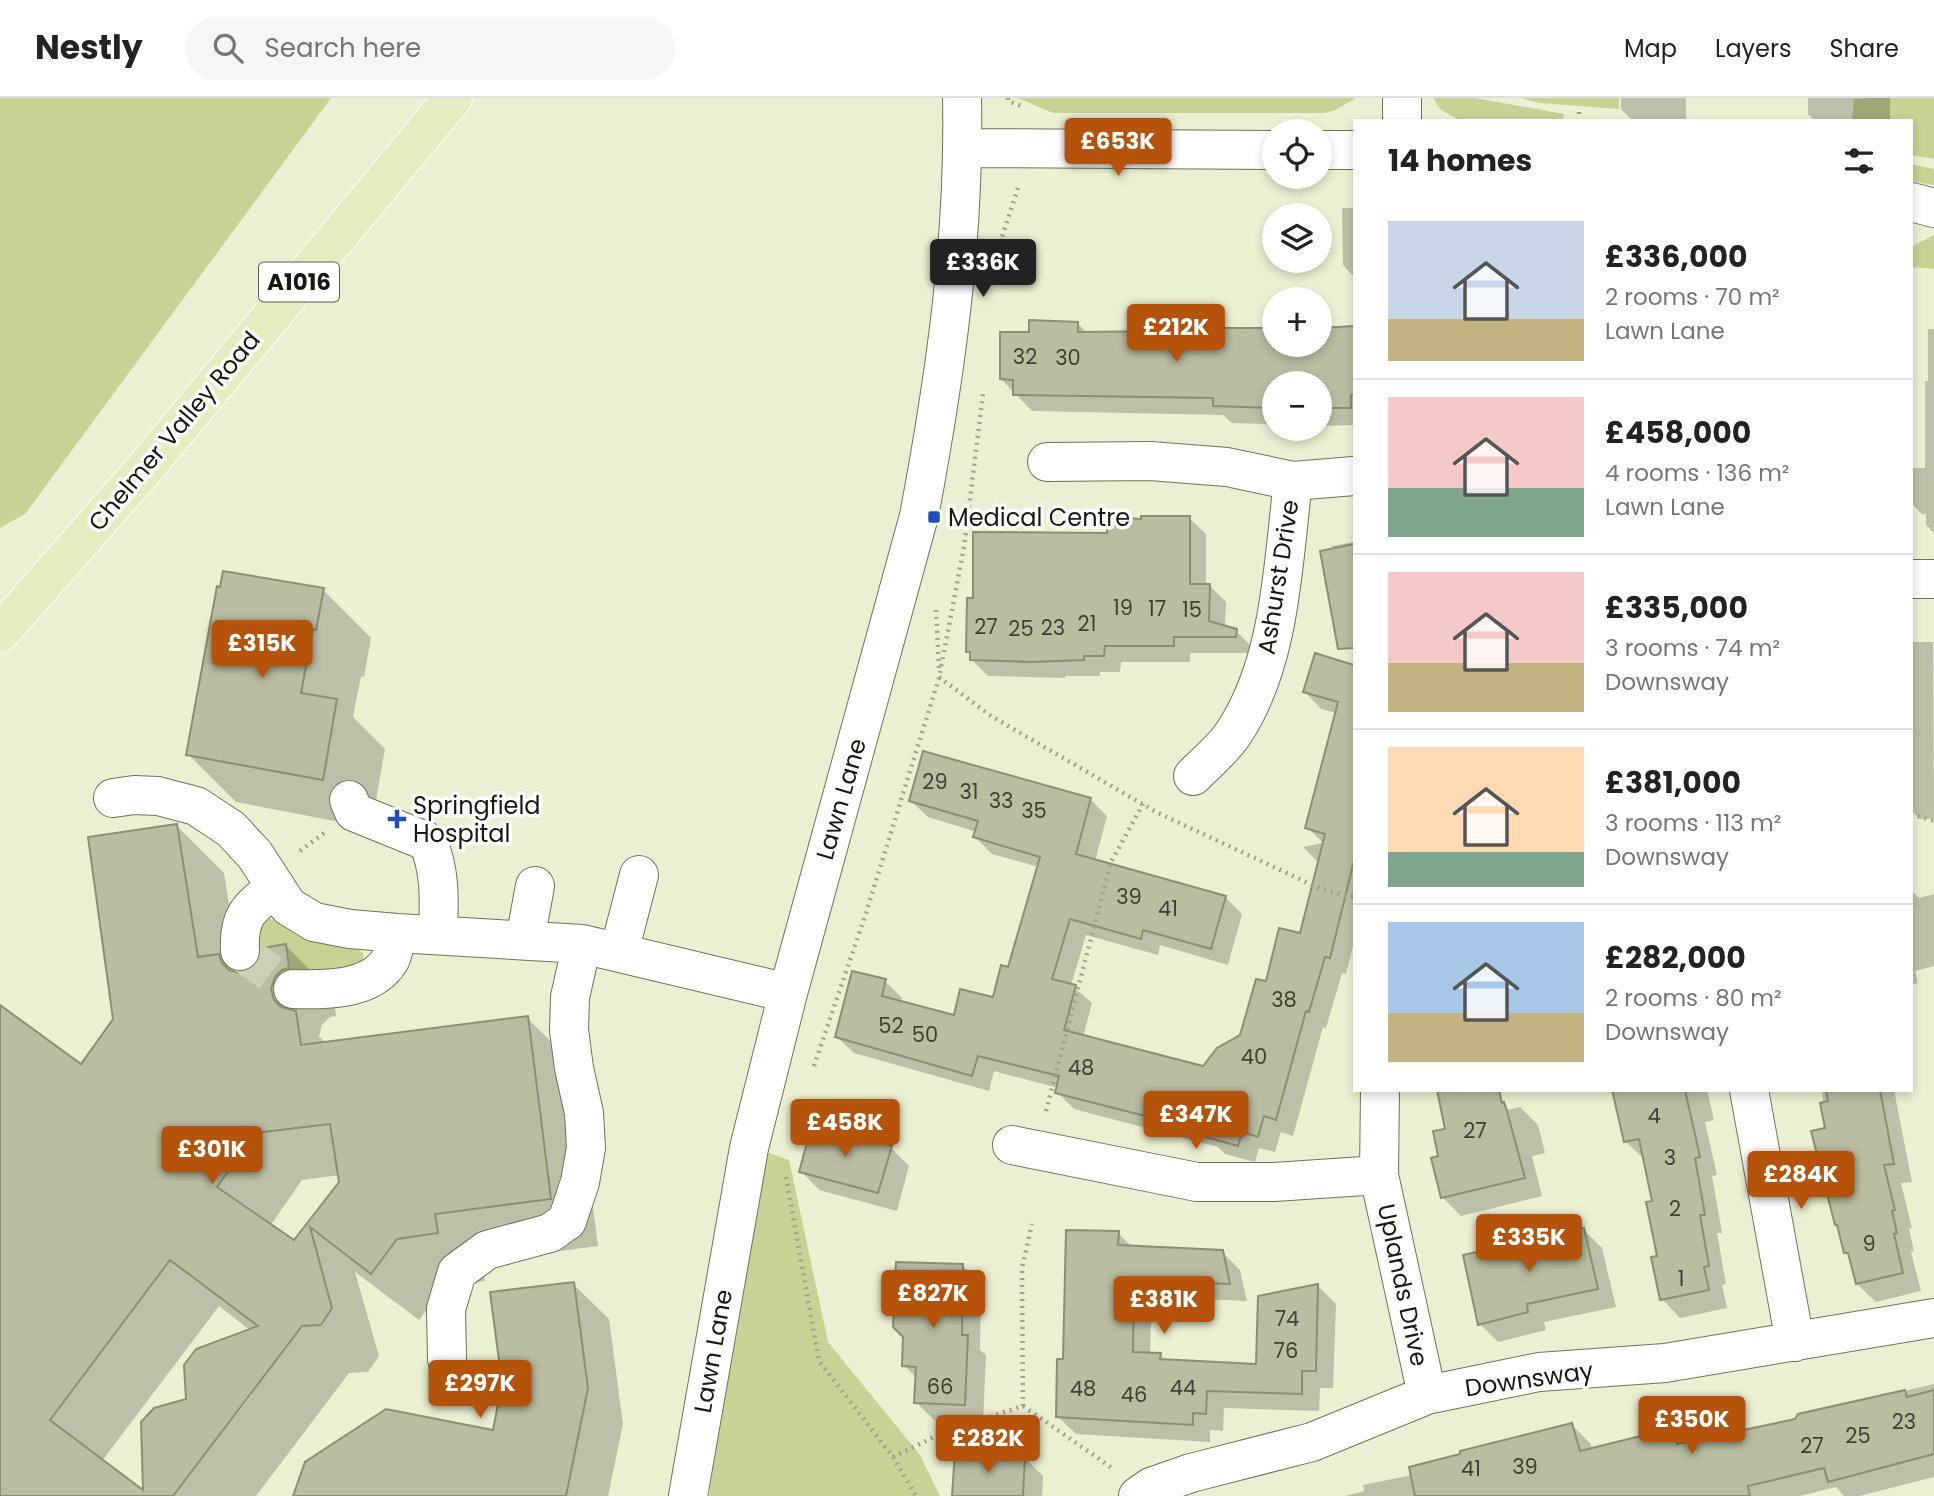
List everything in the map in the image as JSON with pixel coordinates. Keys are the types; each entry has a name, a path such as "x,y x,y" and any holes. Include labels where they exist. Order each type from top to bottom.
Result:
{"main road":[{"name":"Chelmer Valley Road","path":"0,633 146,467 453,98"}],"street":[{"name":"Lawn Lane","path":"688,1496 749,1148 788,993 919,516 956,276 963,148 961,98"},
{"path":"1402,98 1402,119"},
{"path":"963,148 1262,150"},
{"path":"1332,150 1353,150"},
{"path":"1913,203 1934,208"},
{"name":"Ashurst Drive","path":"1047,461 1150,461 1227,467 1293,481 1353,476"},
{"name":"Ashurst Drive","path":"1193,776 1233,735 1257,686 1273,638 1293,481"},
{"path":"1913,579 1934,579"},
{"path":"113,798 158,796 196,806 231,829 255,855 288,906 314,922 350,929 397,933 582,944 788,993"},
{"path":"349,800 354,812 431,829 440,894 438,934"},
{"path":"619,951 639,875"},
{"path":"525,940 535,886"},
{"path":"240,951 239,930 251,906 276,887"},
{"path":"293,989 326,990 361,982 378,974 391,958 397,933"},
{"path":"447,1359 446,1309 457,1272 487,1250 550,1233 568,1221 580,1182 586,1148 584,1113 569,1030 569,997 582,944"},
{"name":"Uplands Drive","path":"1380,1092 1379,1175 1427,1395"},
{"path":"1749,1092 1795,1342"},
{"name":"Uplands Drive","path":"1012,1145 1198,1182 1274,1182 1379,1175"},
{"name":"Downsway","path":"1130,1486 1151,1487 1191,1473 1312,1441 1427,1395 1539,1372 1665,1363 1934,1318"}],"path":[{"path":"999,256 1000,242 1032,148 1027,109 1008,101 1008,98"},
{"path":"1579,112 1579,119"},
{"path":"813,1067 866,913 939,678 964,547 984,391"},
{"path":"939,678 991,716 1143,804 1321,888 1353,897"},
{"path":"1045,1116 1111,862 1143,804"},
{"path":"1913,815 1934,821"},
{"path":"785,1171 819,1361 893,1457 916,1496"},
{"path":"1023,1406 1022,1268 1032,1224"},
{"path":"893,1457 944,1432 1023,1406"},
{"path":"1023,1406 1130,1486"}],"green space":[{"path":"0,98 331,98 25,514 0,528"},
{"path":"1018,98 1356,98 1325,113 1053,113"},
{"path":"1433,98 1475,98 1564,114 1563,119 1457,119 1440,109"},
{"path":"1521,98 1619,98 1619,109 1539,103"},
{"path":"1934,98 1934,159 1913,155 1913,119 1852,119 1854,99"},
{"path":"1913,164 1934,169 1934,185 1913,181"},
{"path":"1934,235 1934,269 1913,267 1913,246"},
{"path":"267,918 353,946 363,953 363,963 358,969 290,975 260,956 254,949 255,929"},
{"path":"766,1152 789,1160 828,1342 920,1455 940,1496 709,1496 734,1315"}],"building":[{"path":"1029,320 1078,322 1078,332 1164,331 1164,324 1203,324 1203,328 1262,328 1262,357 1332,357 1332,327 1353,326 1351,408 1332,408 1332,371 1262,371 1262,408 1213,406 1213,398 1013,395 1013,380 1000,379 1000,332 1029,332"},
{"path":"1141,516 1190,516 1190,584 1210,584 1209,621 1237,629 1236,637 1174,637 1174,646 1105,646 1104,656 1084,656 1084,660 970,660 970,652 966,652 967,598 973,598 973,532 1107,533 1107,517 1141,519"},
{"path":"1353,544 1353,648 1338,649 1320,551"},
{"path":"223,571 324,588 301,693 337,699 323,780 186,755 217,586 220,587"},
{"path":"1315,653 1353,665 1353,865 1330,958 1325,957 1309,1012 1306,1011 1276,1120 1264,1116 1258,1137 1242,1132 1238,1146 1206,1137 1208,1132 1055,1093 1059,1076 978,1056 972,1076 835,1037 852,971 886,979 882,996 954,1015 960,989 993,997 1001,965 1008,967 1040,857 973,837 978,821 909,801 923,751 1091,798 1076,854 1226,896 1211,949 1143,930 1141,939 1070,919 1052,979 1076,985 1064,1030 1203,1066 1217,1048 1240,1035 1256,979 1266,981 1279,928 1300,933 1325,834 1305,828 1338,702 1303,692"},
{"path":"177,824 198,957 219,954 222,963 229,970 241,973 251,970 259,962 262,948 286,944 289,968 282,970 275,977 271,989 274,1000 281,1007 296,1011 301,1045 528,1016 551,1199 435,1214 438,1233 397,1239 371,1274 310,1227 332,1308 321,1325 302,1326 173,1496 0,1496 0,1005 81,1064 113,1019 88,837","holes":["330,1124 339,1182 294,1240 217,1187 255,1133","170,1260 258,1326 196,1349 184,1365 186,1399 154,1408 141,1422 143,1490 50,1420"]},
{"path":"1437,1092 1499,1092 1525,1178 1441,1198 1431,1158 1438,1156 1433,1131 1445,1129"},
{"path":"1612,1092 1685,1092 1700,1157 1695,1158 1705,1215 1700,1215 1709,1266 1704,1267 1709,1290 1660,1300 1651,1257 1657,1256 1646,1202 1652,1201 1639,1139 1624,1142"},
{"path":"1826,1092 1880,1092 1894,1164 1884,1165 1895,1210 1892,1211 1897,1233 1894,1234 1903,1273 1856,1284 1848,1253 1844,1253 1835,1225 1811,1131 1825,1128 1820,1103 1828,1101"},
{"path":"812,1124 892,1146 878,1193 799,1172"},
{"path":"1584,1228 1598,1289 1527,1304 1528,1312 1478,1325 1463,1255"},
{"path":"1066,1230 1119,1231 1118,1245 1223,1250 1230,1284 1134,1280 1133,1352 1161,1353 1160,1359 1256,1364 1258,1296 1318,1284 1316,1371 1302,1371 1302,1394 1207,1391 1206,1414 1193,1413 1193,1425 1056,1417 1057,1359 1063,1359"},
{"path":"896,1262 963,1264 962,1335 968,1335 965,1405 914,1403 916,1367 902,1366 903,1337 893,1327"},
{"path":"574,1282 588,1388 566,1496 293,1496 305,1462 386,1409 493,1430 502,1383 490,1292"},
{"path":"1905,1390 1907,1397 1934,1390 1934,1454 1828,1482 1824,1468 1748,1486 1750,1496 1415,1496 1409,1467 1460,1454 1460,1451 1572,1423 1580,1451 1673,1428 1677,1444 1795,1419 1798,1414"},
{"path":"955,1451 1025,1455 1023,1496 952,1496"}],"tunnel":[{"path":"240,951 293,989"}],"place":[{"name":"Medical Centre","path":"934,517"},
{"name":"Springfield Hospital","path":"397,819"}]}
